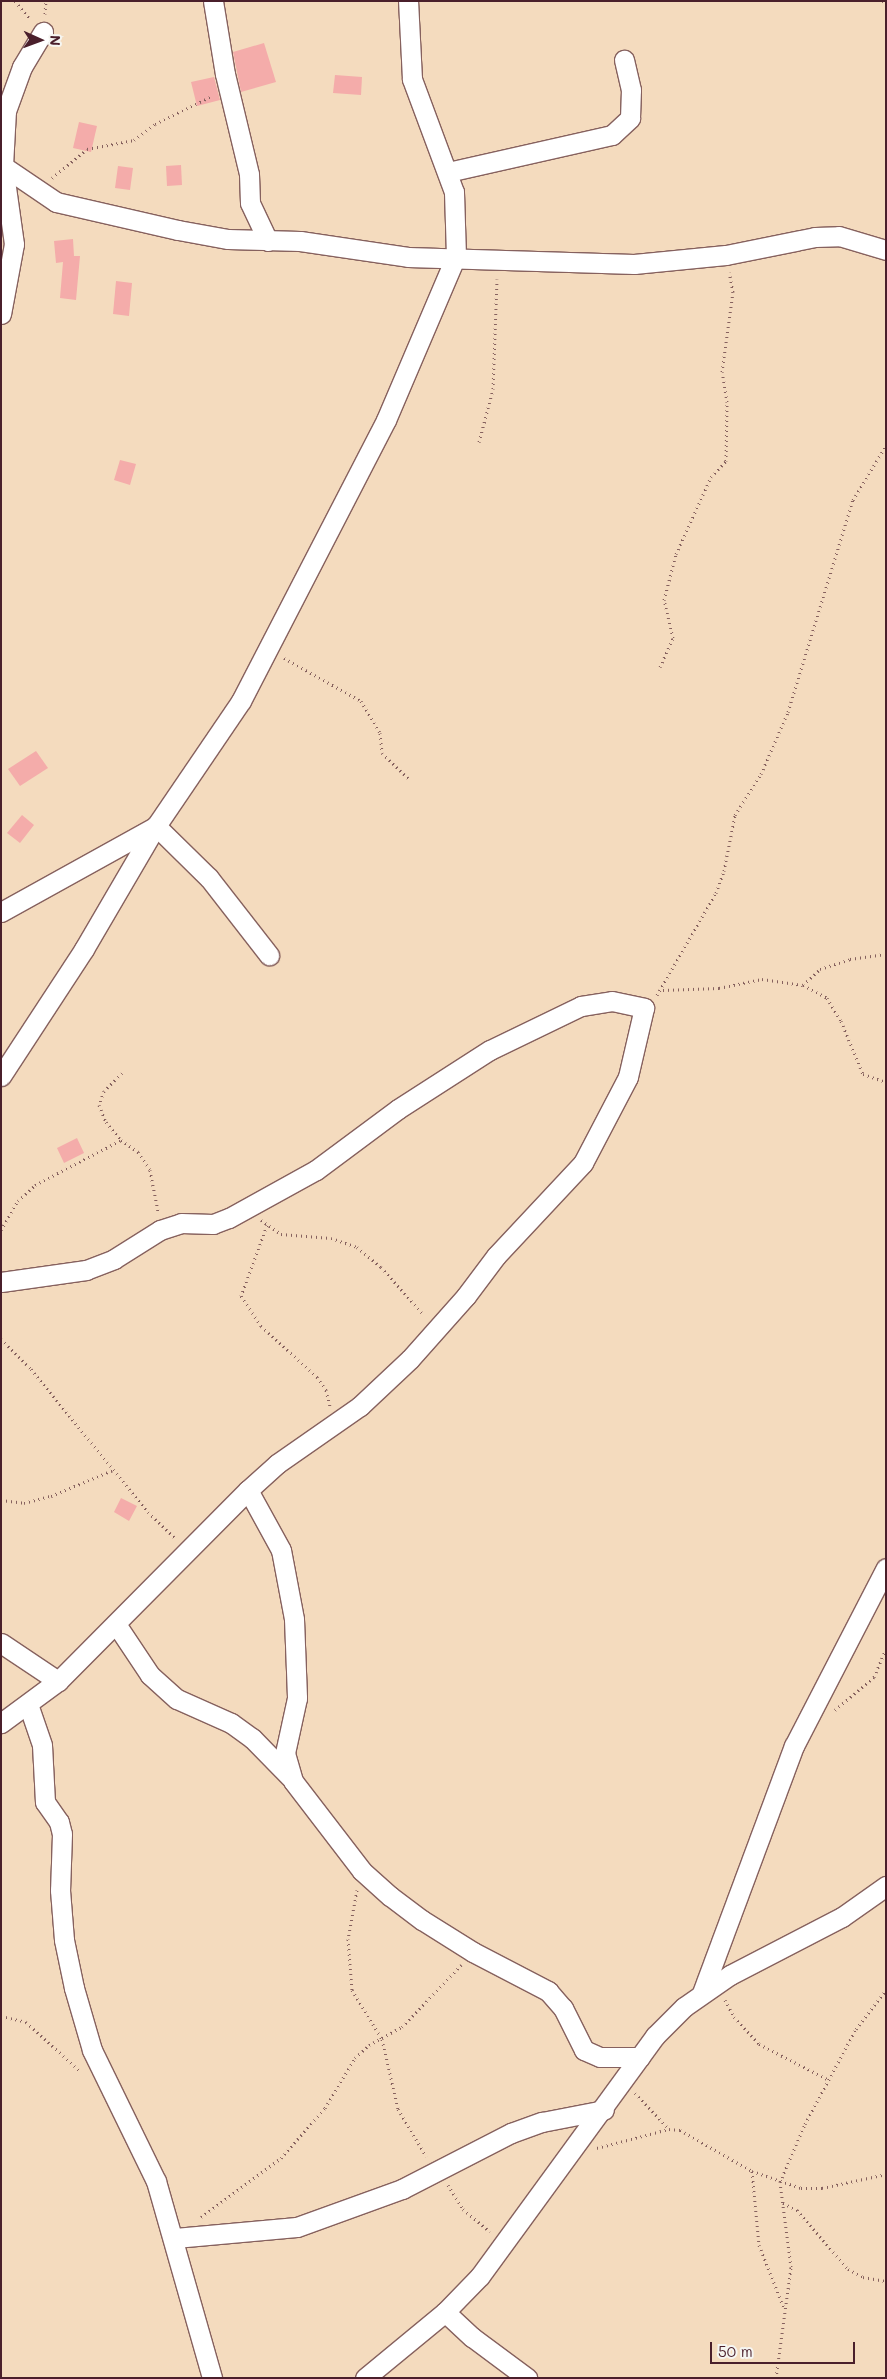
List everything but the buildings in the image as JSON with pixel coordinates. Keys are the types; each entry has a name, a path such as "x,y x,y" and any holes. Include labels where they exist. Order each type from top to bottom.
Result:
{"street":[{"path":"213,1 228,86 249,174 250,204 268,241"},
{"path":"1,1076 84,949 156,826 241,701 386,420 456,256 456,215 448,172 412,78 408,1"},
{"path":"1,314 14,244 3,166 6,111 22,67 43,32"},
{"path":"448,172 612,135 630,118 631,90 624,60"},
{"path":"3,166 56,202 228,240 336,245 408,257 456,256 634,264 726,255 815,237 839,236 886,250"},
{"path":"1,912 156,826"},
{"path":"156,826 209,878 269,955"},
{"path":"1,1282 86,1270 114,1259 160,1230 181,1223 213,1224 250,1208 316,1170 398,1109 490,1050 581,1006 612,1002 644,1008 628,1077 583,1163 502,1249 436,1329 360,1406 277,1464 248,1490 58,1681 1,1723"},
{"path":"248,1490 281,1550 294,1619 297,1698 285,1753 293,1782"},
{"path":"709,1988 794,1746 886,1568"},
{"path":"116,1624 150,1675 177,1699 231,1723 252,1738 293,1782 362,1871 422,1920 473,1952 548,1991 563,2008 584,2050 600,2057 640,2057"},
{"path":"1,1643 58,1681"},
{"path":"28,1704 42,1745 45,1802 59,1822 62,1834 60,1890 64,1940 74,1988 92,2050 156,2181 179,2238 201,2348 212,2378"},
{"path":"365,2378 445,2312 480,2276 574,2152 655,2036 709,1988 842,1917 886,1886"},
{"path":"179,2238 297,2227 365,2204 439,2171 511,2133 542,2122 604,2110"},
{"path":"445,2312 472,2337 527,2378"}],"path":[{"path":"15,1 43,32"},
{"path":"883,1 886,5"},
{"path":"40,191 87,149 134,140 155,124 228,86"},
{"path":"660,666 673,638 664,600 676,554 711,477 726,461 727,402 722,372 733,292 726,255"},
{"path":"479,442 493,389 498,258"},
{"path":"644,1008 663,990 716,893 724,871 735,815 761,774 788,712 853,500 885,447"},
{"path":"269,649 361,702 380,733 382,753 409,780"},
{"path":"803,985 820,969 850,959 886,954"},
{"path":"663,990 719,988 762,979 803,985 827,998 841,1021 863,1074 886,1082"},
{"path":"122,1073 104,1091 100,1105 106,1122 121,1140 138,1152 150,1170 157,1196 160,1230"},
{"path":"1,1230 18,1201 35,1185 121,1140"},
{"path":"250,1208 267,1226 281,1234 331,1238 357,1248 381,1266 436,1329"},
{"path":"267,1226 241,1296 261,1326 317,1377 326,1390 330,1406 330,1428"},
{"path":"1,1339 31,1369 148,1512 188,1550"},
{"path":"1,1500 24,1503 51,1496 113,1470"},
{"path":"831,1714 874,1677 886,1649"},
{"path":"362,1871 348,1939 348,1966 352,1990 382,2039 398,2109 420,2150 439,2171 463,2209 505,2242"},
{"path":"179,2238 203,2215 281,2158 325,2108 355,2058 368,2045 402,2027 473,1952"},
{"path":"709,1988 759,2044 829,2080"},
{"path":"776,2378 791,2267 780,2182 791,2153 856,2029 886,1990"},
{"path":"1,2016 26,2022 82,2073"},
{"path":"625,2081 670,2129 691,2135 718,2154 780,2182 800,2188 822,2188 886,2174"},
{"path":"574,2152 622,2143 670,2129"},
{"path":"752,2171 759,2245 784,2309"},
{"path":"783,2202 796,2210 848,2269 863,2277 886,2281"}]}
